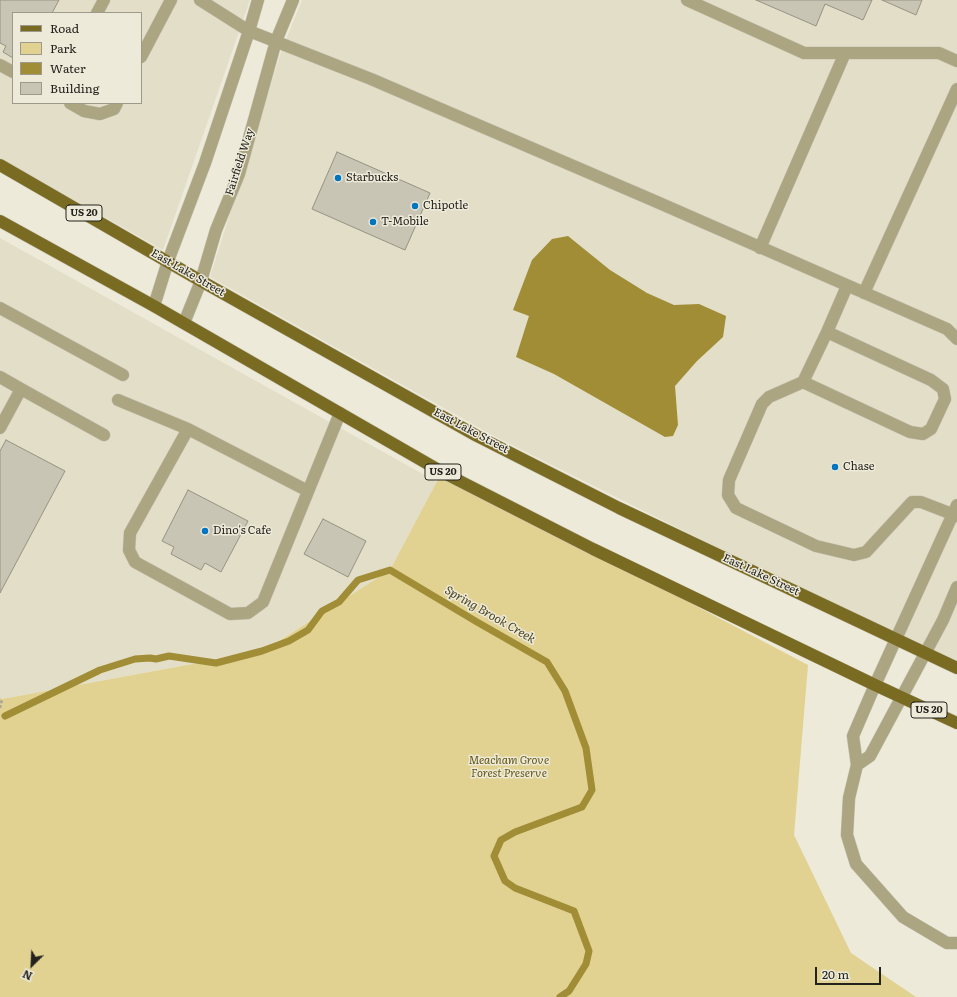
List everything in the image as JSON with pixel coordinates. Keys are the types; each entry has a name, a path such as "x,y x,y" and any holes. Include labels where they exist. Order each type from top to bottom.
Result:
{"main road":[{"name":"East Lake Street","path":"0,165 201,281 477,436 619,508 957,668"},
{"name":"US 20","path":"0,221 184,323 442,472 593,549 875,686 957,723"}],"street":[{"path":"98,12 104,0"},
{"path":"142,55 171,0"},
{"path":"200,0 249,31 371,79 947,329 957,339"},
{"path":"154,306 168,262 205,163 258,0"},
{"name":"Fairfield Way","path":"184,323 201,281 216,230 239,174 276,41 293,0"},
{"path":"687,0 804,54 939,53 957,61"},
{"path":"760,248 845,53"},
{"path":"0,65 12,71"},
{"path":"864,294 957,89"},
{"path":"72,104 84,111 100,114 114,109 116,104"},
{"path":"846,286 827,332 803,382 768,397 762,404 729,480 728,495 736,508 816,546 854,554 866,552 912,502 921,502 956,512 896,639 853,736 857,765 849,798 847,835 856,864 903,917 947,943 957,943"},
{"path":"0,308 123,375"},
{"path":"803,382 910,432 923,434 930,429 945,399 943,389 932,380 827,332"},
{"path":"0,377 104,435"},
{"path":"0,428 21,389"},
{"path":"118,400 188,430 308,491"},
{"path":"188,430 130,533 130,550 135,562 230,614 248,613 262,602 340,413"},
{"path":"857,765 870,756 943,620 957,587"}],"path":[{"path":"0,708 2,699"}],"shaded area":[{"path":"0,0 250,0 163,250 0,158"},
{"path":"302,0 957,0 957,662 788,583 492,435 210,277 281,52"},
{"path":"0,238 437,482 390,570 262,651 2,699 0,697"}],"green space":[{"name":"Meacham Grove Forest Preserve","path":"442,472 808,665 794,835 851,953 916,997 0,997 0,697 2,699 263,651 390,570"}],"water":[{"path":"568,236 610,270 647,293 674,305 699,304 726,316 723,337 697,361 675,386 678,425 673,436 665,437 554,374 516,357 529,316 513,310 532,260 552,239"}],"building":[{"path":"0,0 59,0 53,12 12,12 12,57 3,52 6,46 0,43"},
{"path":"756,0 872,0 863,20 825,4 816,26"},
{"path":"882,0 922,0 916,15"},
{"path":"337,152 430,193 405,250 312,209"},
{"path":"6,440 65,471 0,593 0,451"},
{"name":"Dino's Cafe","path":"188,490 248,521 221,572 205,563 201,570 171,554 174,547 162,541"},
{"path":"323,519 366,541 348,577 304,554"}],"waterway":[{"name":"Spring Brook Creek","path":"5,716 100,670 135,659 156,659 169,656 216,663 262,651 289,641 308,630 322,611 339,602 358,580 390,570 547,662 565,691 586,748 592,790 582,807 515,832 501,840 494,856 505,881 515,888 574,911 589,951 586,964 569,991 560,997"}],"place":[{"name":"Starbucks","path":"338,178"},
{"name":"Chipotle","path":"415,206"},
{"name":"T-Mobile","path":"373,222"},
{"name":"Chase","path":"835,467"},
{"name":"Dino's Cafe","path":"205,531"}]}
